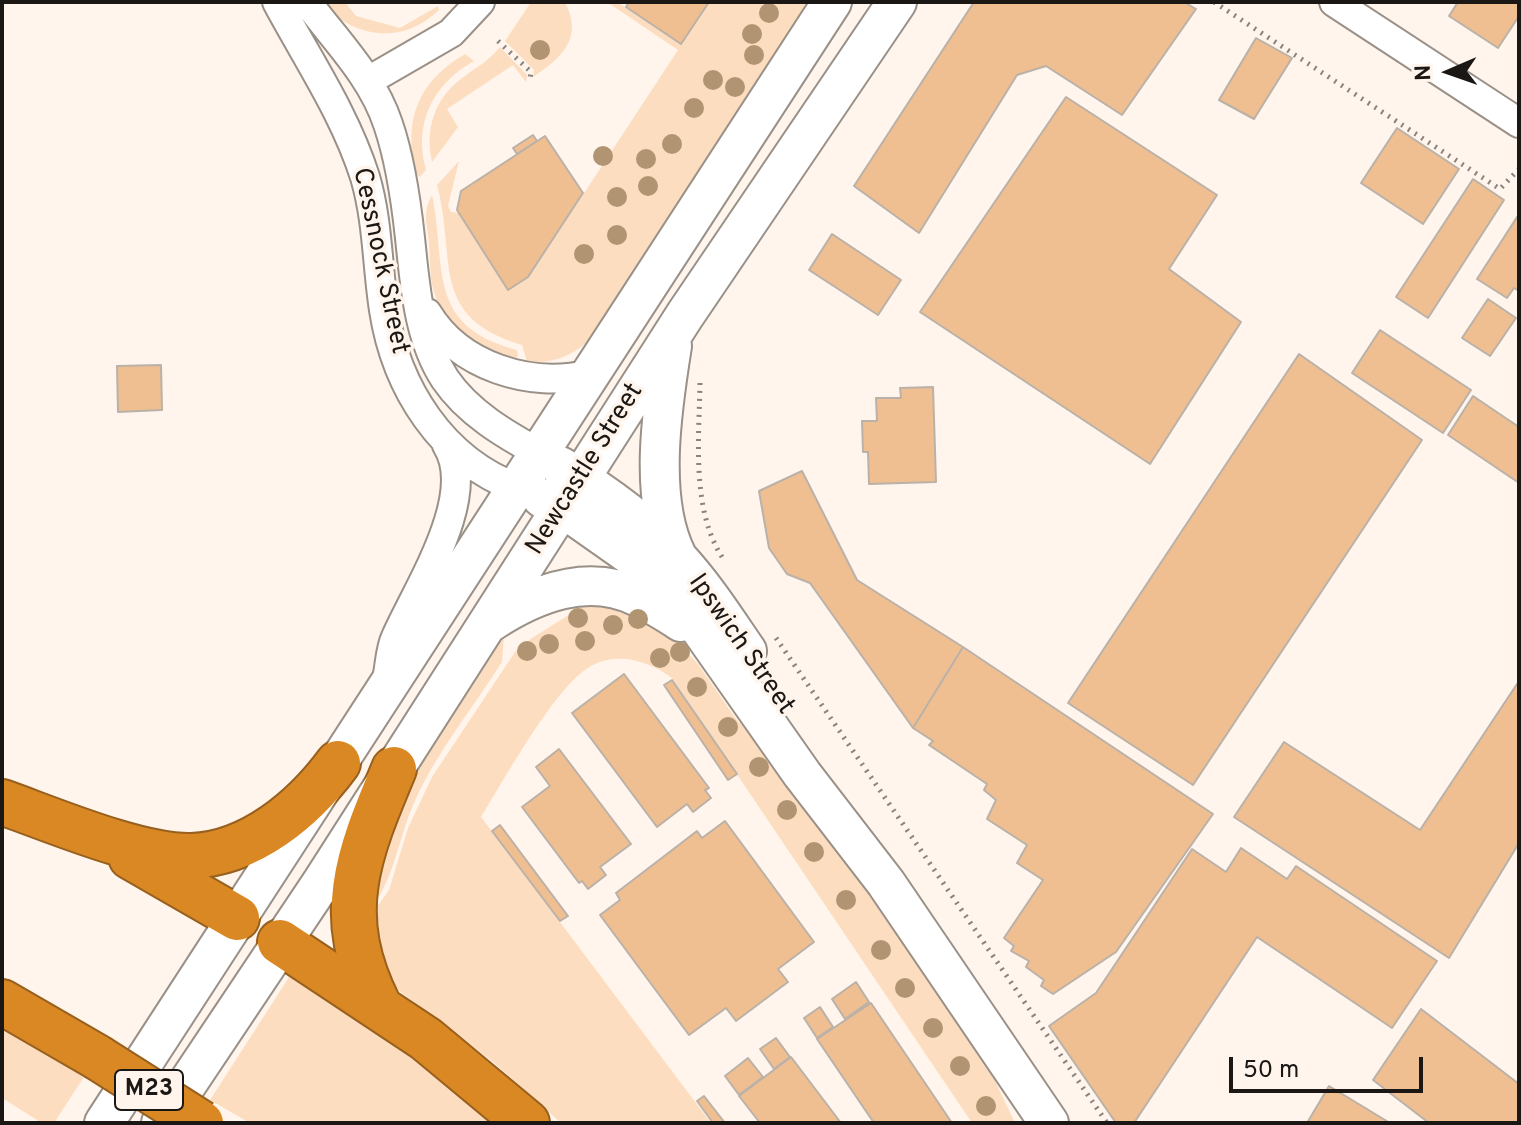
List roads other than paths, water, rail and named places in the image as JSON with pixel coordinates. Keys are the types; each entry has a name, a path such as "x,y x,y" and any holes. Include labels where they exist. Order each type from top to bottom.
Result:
{"highway":[{"path":"2,802 143,849 172,855 200,855 248,841 277,823 309,797 338,763"},
{"path":"379,1006 357,949 354,895 361,855 394,769"},
{"path":"87,832 237,918"},
{"path":"280,942 379,1006 451,1058 527,1123"},
{"name":"M23","path":"2,1002 201,1123"}],"main road":[{"name":"Newcastle Street","path":"104,1123 832,2"},
{"name":"Newcastle Street","path":"161,1123 394,769 674,331 897,2"},
{"path":"674,331 661,415 660,475 665,529 677,556"},
{"name":"Ipswich Street","path":"541,454 572,494 682,603 802,774 886,883 1049,1123"},
{"name":"Ipswich Street","path":"517,488 572,494 619,506 677,556 714,602 814,750 886,883"},
{"path":"486,626 540,596 559,589 591,587 638,596 705,635"},
{"path":"237,918 280,942"}],"street":[{"name":"Cessnock Street","path":"277,2 354,147 376,223 388,329 409,387 440,436 476,469 517,488"},
{"name":"Cessnock Street","path":"307,2 368,81 384,113 392,137 407,218 416,295 433,355 445,379 496,427 541,454"},
{"path":"368,81 451,33 480,2"},
{"path":"1334,2 1519,123"},
{"path":"416,295 447,341 479,362 553,379 590,374"},
{"path":"386,688 394,640 441,542 455,491 456,466 440,436"}]}
